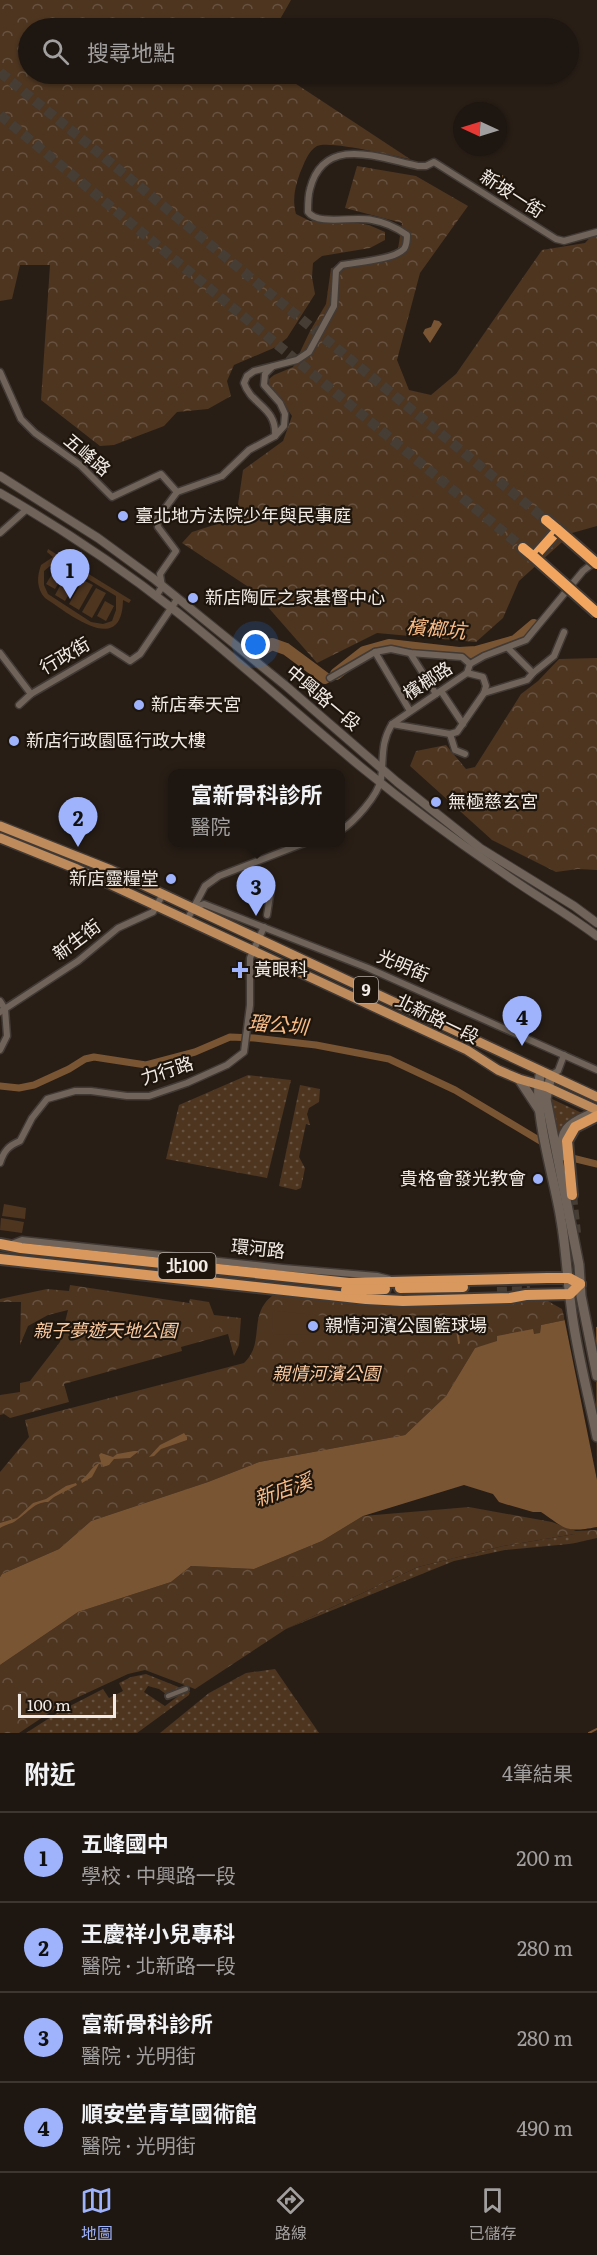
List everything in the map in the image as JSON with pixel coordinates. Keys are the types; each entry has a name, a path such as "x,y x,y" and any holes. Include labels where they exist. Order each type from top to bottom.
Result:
{"highway":[{"path":"546,520 597,562"},
{"path":"534,557 558,530"},
{"path":"523,548 597,613"},
{"path":"572,1195 567,1141 575,1127 597,1113"},
{"name":"環河路","path":"4,1245 349,1283 398,1281 572,1285"},
{"name":"環河路","path":"0,1259 350,1296"},
{"name":"北100","path":"319,1292 394,1288 572,1285"},
{"name":"北100","path":"350,1296 403,1300 572,1285"},
{"path":"350,1296 393,1293 497,1292"}],"main road":[{"name":"北新路一段","path":"0,826 111,870 597,1096"},
{"name":"北新路一段","path":"0,838 77,869 467,1050 498,1070 547,1087 597,1113"},
{"path":"541,1071 537,1084 540,1111 572,1285 571,1308 597,1437"},
{"path":"551,1075 546,1099 579,1265 572,1285 583,1304 597,1376"},
{"path":"519,1079 540,1111"},
{"path":"562,1182 564,1168 562,1137 571,1124 597,1113"}],"street":[{"name":"新坡一街","path":"275,436 276,424 272,417 246,389 244,383 247,376 254,371 297,360 309,352 334,306 334,281 336,271 342,265 394,255 403,250 406,245 407,235 397,228 373,220 348,218 321,220 312,217 308,212 310,188 321,165 330,158 354,153 418,166 426,166 434,162 556,239 564,241 597,231"},
{"path":"156,596 162,587 160,574 176,551 158,527 157,519 177,492 222,476 249,450 275,436 284,426 285,414 280,404 264,386 265,374 272,366"},
{"name":"五峰路","path":"0,372 21,419 35,433 80,465 112,497 161,474 177,492"},
{"name":"中興路一段","path":"0,476 98,538 178,598 397,782 480,848 574,906 597,923"},
{"name":"中興路一段","path":"0,493 27,508 156,596 380,782 492,865 597,936"},
{"path":"0,533 27,508"},
{"name":"檳榔路","path":"392,724 467,673 470,663 526,640 583,571 597,562"},
{"path":"171,608 178,598"},
{"name":"行政街","path":"19,705 31,694 110,648 130,661 140,654 171,608"},
{"path":"484,693 527,680 554,656 564,632"},
{"path":"508,648 533,673"},
{"path":"330,678 375,652 391,649 462,657 470,663"},
{"path":"375,652 410,711"},
{"path":"0,653 31,694"},
{"path":"411,653 463,724"},
{"path":"345,827 366,808 380,782 385,736 392,724 450,734 457,732 484,693 486,686 483,677 467,673"},
{"path":"450,734 455,750 465,754"},
{"path":"187,920 205,886 219,876 296,847"},
{"path":"267,915 272,889"},
{"path":"157,906 163,894"},
{"name":"光明街","path":"193,908 204,904 369,968 597,1070"},
{"name":"新生街","path":"2,1010 78,961 118,928 153,912 157,906"},
{"name":"力行路","path":"0,1163 3,1153 12,1143 20,1141 32,1118 47,1099 75,1091 149,1096 187,1083 227,1065 244,1052 250,1002 250,958 264,927"},
{"path":"0,1001 7,1036 0,1050"},
{"path":"551,1075 558,1071 564,1055"},
{"path":"168,1696 186,1689"}],"green space":[{"path":"0,0 291,0 281,18 18,18 18,84 296,84 410,159 335,145 314,148 307,158 297,183 294,198 296,214 310,221 342,220 369,225 385,232 385,240 370,248 322,256 313,263 312,277 315,294 287,338 276,347 234,365 227,381 231,396 208,409 177,412 164,426 114,445 100,446 41,400 50,265 20,265 12,299 0,301"},
{"path":"357,166 416,176 468,206 420,273 397,360 409,390 431,395 456,374 542,250 585,243 597,230 597,526 572,533 519,581 503,618 476,642 377,633 317,663 253,590 182,543 192,532 236,518 243,470 283,441 292,416 269,386 269,379 293,367 326,304 331,268 379,261 398,249 402,223 345,208"},
{"path":"48,549 131,600 129,603 123,600 120,617 114,626 104,629 92,626 80,621 45,598 40,590 38,578 41,565 53,557 47,552","holes":["55,562 59,562 116,596 116,610 112,621 103,624 91,622 48,594 44,585 44,571"]},
{"path":"55,569 64,574 55,589 46,584"},
{"path":"68,571 79,576 65,601 55,595"},
{"path":"83,580 93,585 79,610 69,604"},
{"path":"96,588 106,593 92,618 82,612"},
{"path":"105,601 114,606 106,621 97,616"},
{"path":"597,658 597,870 578,869 556,872 492,840 410,766 416,751 446,745 466,769 475,767 521,694 538,681 559,659"},
{"path":"248,1075 291,1080 267,1178 166,1159 179,1105"},
{"path":"300,1085 320,1089 319,1102 309,1108 307,1114 310,1125 306,1124 299,1157 305,1168 301,1188 296,1190 279,1186"},
{"path":"550,1098 586,1115 559,1139"},
{"path":"4,1204 26,1208 25,1219 2,1216"},
{"path":"1,1218 24,1222 22,1233 0,1230"},
{"name":"親子夢遊天地公園","path":"70,1285 189,1303 190,1299 209,1302 214,1315 241,1318 239,1345 234,1356 228,1334 181,1347 182,1351 64,1384 69,1402 10,1418 4,1414 0,1415 0,1395 20,1392 20,1383 30,1381 60,1342 68,1310 48,1315 28,1326 20,1345 21,1302 0,1302 0,1299 47,1289 69,1291"},
{"name":"親情河濱公園","path":"273,1295 405,1304 546,1300 562,1309 565,1320 541,1325 537,1336 475,1348 446,1396 405,1435 259,1462 208,1482 91,1521 59,1549 2,1574 0,1577 0,1472 29,1437 25,1420 244,1363 254,1346 261,1311"},
{"name":"親情河濱公園籃球場","path":"277,1311 354,1319 353,1336 272,1334 273,1314"},
{"path":"450,1317 450,1324 363,1337 364,1318"},
{"path":"469,1507 552,1522 576,1531 597,1530 597,1538 575,1543 575,1534 503,1546 418,1567 286,1629 195,1689 145,1670 128,1674 61,1705 19,1733 0,1733 0,1665 78,1612 171,1582 191,1566 254,1569 322,1541 363,1516"},
{"path":"575,1534 575,1543 505,1550 454,1561 286,1629 418,1567 503,1546"},
{"path":"275,1669 319,1733 160,1733 209,1693 246,1673"},
{"path":"146,1674 181,1688 170,1697 159,1689 148,1686 144,1692 165,1706 186,1690 190,1692 137,1733 26,1733 62,1710 103,1689 109,1698 123,1691 119,1683 131,1677"}],"water":[{"path":"503,175 506,188 495,190 491,181 494,181 493,177"},
{"path":"434,320 442,324 430,343 423,333 425,329 431,327"},
{"name":"新店溪","path":"565,1320 597,1327 597,1527 578,1530 566,1528 541,1512 533,1512 499,1502 493,1494 464,1485 363,1516 322,1541 254,1569 191,1566 171,1582 78,1612 0,1665 0,1577 2,1574 59,1549 91,1521 208,1482 259,1462 405,1435 446,1396 475,1348 497,1341 497,1336 533,1329 534,1334 540,1333 541,1325"},
{"path":"184,1433 187,1440 161,1449 154,1456 149,1457 160,1445"},
{"path":"139,1451 130,1458 114,1459 109,1465 103,1467 99,1464 92,1477 82,1483 81,1480 101,1462 99,1455 101,1453 113,1457"},
{"path":"76,1483 77,1485 48,1502 35,1506 16,1521 0,1528 0,1523 17,1518 33,1503 46,1499 66,1486"}],"pier":[{"path":"564,1317 596,1324 597,1480"}],"waterway":[{"name":"檳榔坑","path":"336,674 364,652 389,645 459,653 476,652 515,641 534,625"},
{"name":"檳榔坑","path":"258,652 272,644 286,649 325,678"},
{"name":"瑠公圳","path":"0,1086 19,1088 34,1085 85,1059 94,1057 146,1065 195,1052 230,1037 254,1038 316,1045 389,1059 455,1090 542,1142"},
{"name":"瑠公圳","path":"572,1158 597,1164"},
{"path":"457,1330 459,1343"},
{"path":"589,1733 597,1729"}],"tunnel":[{"path":"0,72 546,520"},
{"path":"0,115 523,548"},
{"path":"572,1195 576,1233"},
{"path":"497,1292 530,1291"}],"place":[{"name":"臺北地方法院少年與民事庭","path":"123,516"},
{"name":"新店陶匠之家基督中心","path":"193,598"},
{"name":"五峰國中","path":"70,599"},
{"name":"新店奉天宮","path":"139,705"},
{"name":"新店行政園區行政大樓","path":"14,741"},
{"name":"無極慈玄宮","path":"436,802"},
{"name":"王慶祥小兒專科","path":"78,847"},
{"name":"新店靈糧堂","path":"171,879"},
{"name":"富新骨科診所","path":"256,916"},
{"name":"黃眼科","path":"240,970"},
{"name":"順安堂青草國術館","path":"522,1046"},
{"name":"貴格會發光教會","path":"538,1179"},
{"name":"親情河濱公園籃球場","path":"313,1326"}]}
